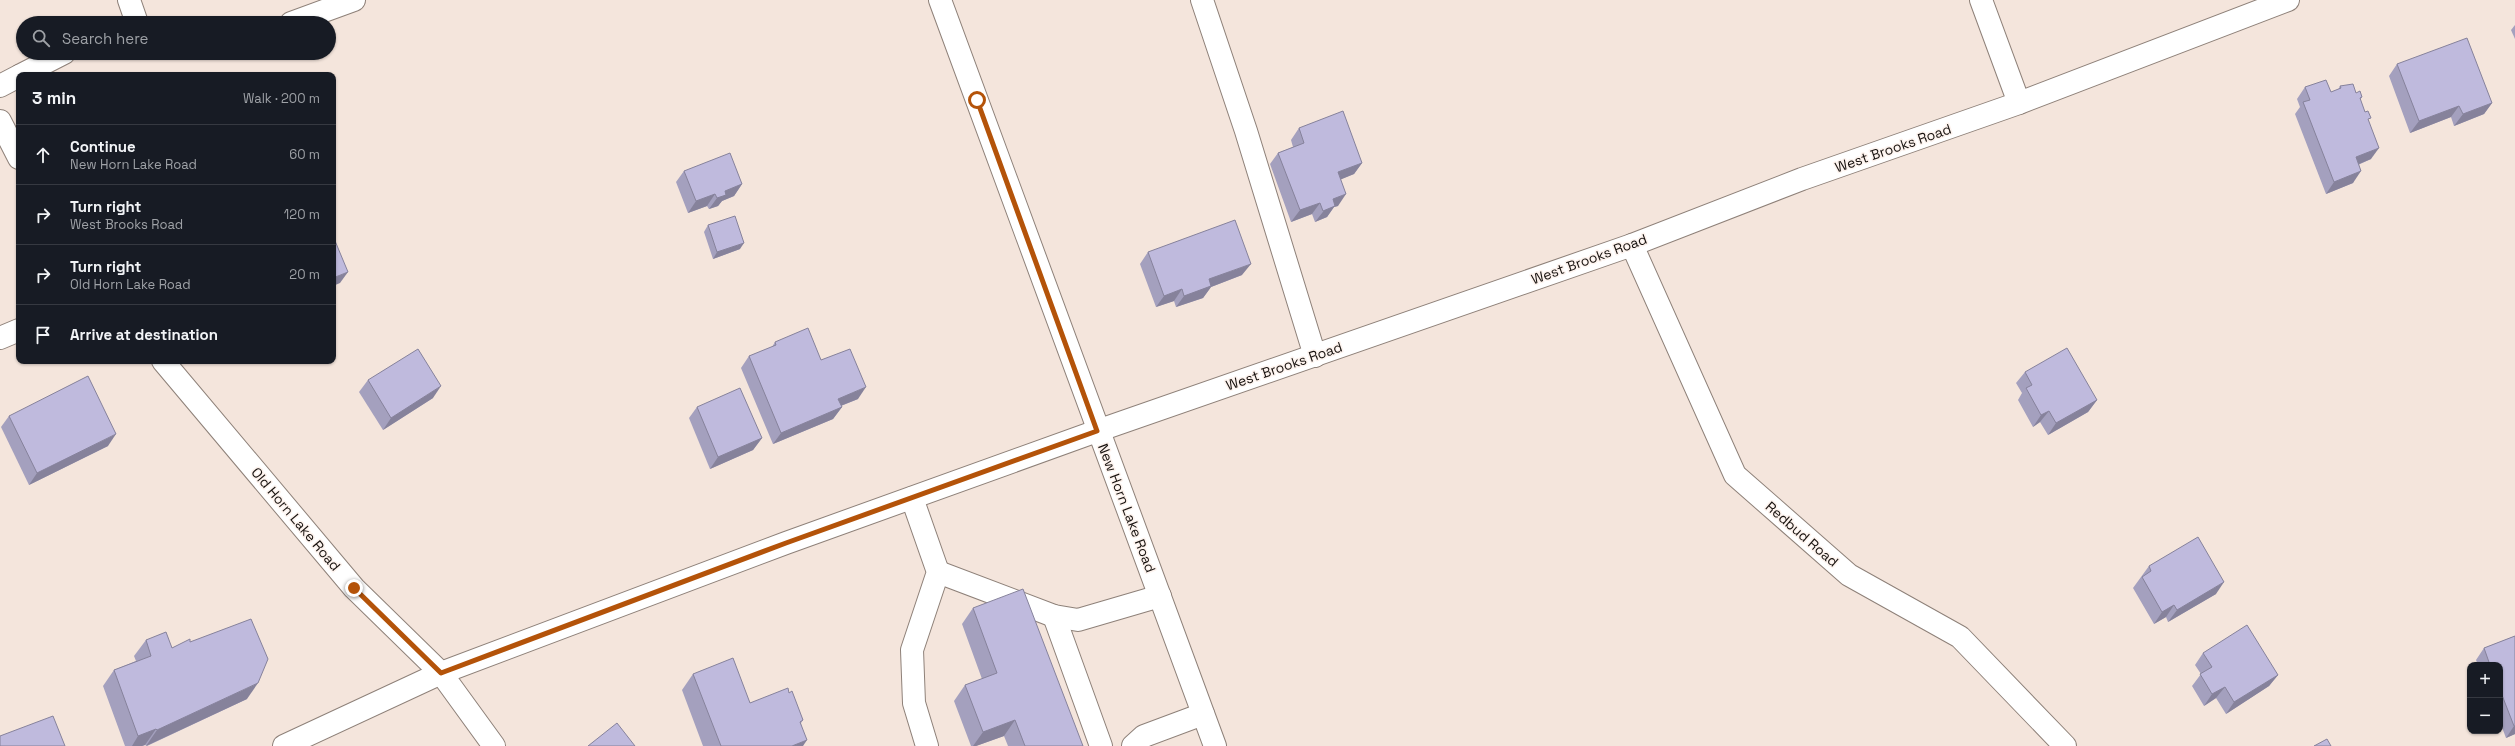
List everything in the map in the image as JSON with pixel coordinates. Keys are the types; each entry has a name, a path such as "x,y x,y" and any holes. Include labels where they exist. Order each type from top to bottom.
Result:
{"street":[{"path":"129,0 135,16"},
{"path":"310,16 354,0"},
{"name":"New Horn Lake Road","path":"940,0 1097,431 1215,746"},
{"path":"1202,0 1246,131 1315,356"},
{"path":"1981,0 2019,103"},
{"name":"West Brooks Road","path":"284,746 441,673 1097,431 1632,245 1802,180 2019,103 2288,0"},
{"path":"28,72 51,60"},
{"path":"0,86 16,78"},
{"path":"0,121 16,152"},
{"name":"Redbud Road","path":"1632,245 1735,475 1849,575 1960,637 2065,746"},
{"path":"0,338 16,331"},
{"name":"Old Horn Lake Road","path":"166,364 354,588 441,673 494,746"},
{"path":"912,498 938,572 912,650 914,703 927,746"},
{"path":"938,572 1054,616 1078,620 1160,596"},
{"path":"1054,616 1101,746"},
{"path":"1133,746 1144,736 1203,714"}],"building":[{"path":"2467,38 2492,103 2463,114 2459,106 2419,121 2397,64"},
{"path":"2326,80 2331,92 2341,88 2340,86 2353,84 2356,93 2360,91 2362,97 2360,98 2365,112 2368,111 2371,118 2368,119 2379,148 2356,157 2361,171 2334,182 2303,102 2310,100 2305,87"},
{"path":"1343,111 1362,163 1338,172 1346,194 1333,199 1335,206 1323,211 1320,203 1300,210 1278,153 1304,143 1299,128"},
{"path":"730,153 742,184 725,191 726,195 717,198 715,194 696,201 684,171"},
{"path":"735,216 744,243 717,252 708,225"},
{"path":"1235,220 1251,264 1209,279 1211,286 1184,296 1182,289 1164,296 1148,252"},
{"path":"336,243 348,272 336,277"},
{"path":"808,328 821,360 850,349 866,387 838,399 842,407 781,433 749,356 776,345 775,342"},
{"path":"2067,348 2097,400 2056,423 2049,411 2041,415 2026,388 2032,385 2025,372"},
{"path":"418,349 441,386 391,418 368,380"},
{"path":"88,376 116,434 37,473 9,416"},
{"path":"740,388 762,438 718,457 697,407"},
{"path":"2198,537 2224,582 2177,610 2174,605 2162,612 2142,577 2151,571 2149,566"},
{"path":"1023,589 1083,746 1025,746 1015,720 983,732 965,685 997,673 973,608"},
{"path":"251,619 268,659 258,683 157,730 156,729 138,736 114,670 151,656 146,640 166,632 172,648 190,639 190,642"},
{"path":"2247,625 2278,675 2234,702 2225,687 2212,694 2200,674 2212,667 2203,653"},
{"path":"2515,636 2515,726 2503,698 2503,662 2489,662 2484,648"},
{"path":"733,658 750,703 788,688 789,693 792,691 803,720 800,722 807,740 792,746 721,746 693,674"},
{"path":"53,716 65,746 0,746 0,736"},
{"path":"617,723 635,746 588,746"},
{"path":"2327,739 2331,746 2314,746"}],"route":[{"path":"354,588 441,673 786,543 1097,431 977,100"}]}
